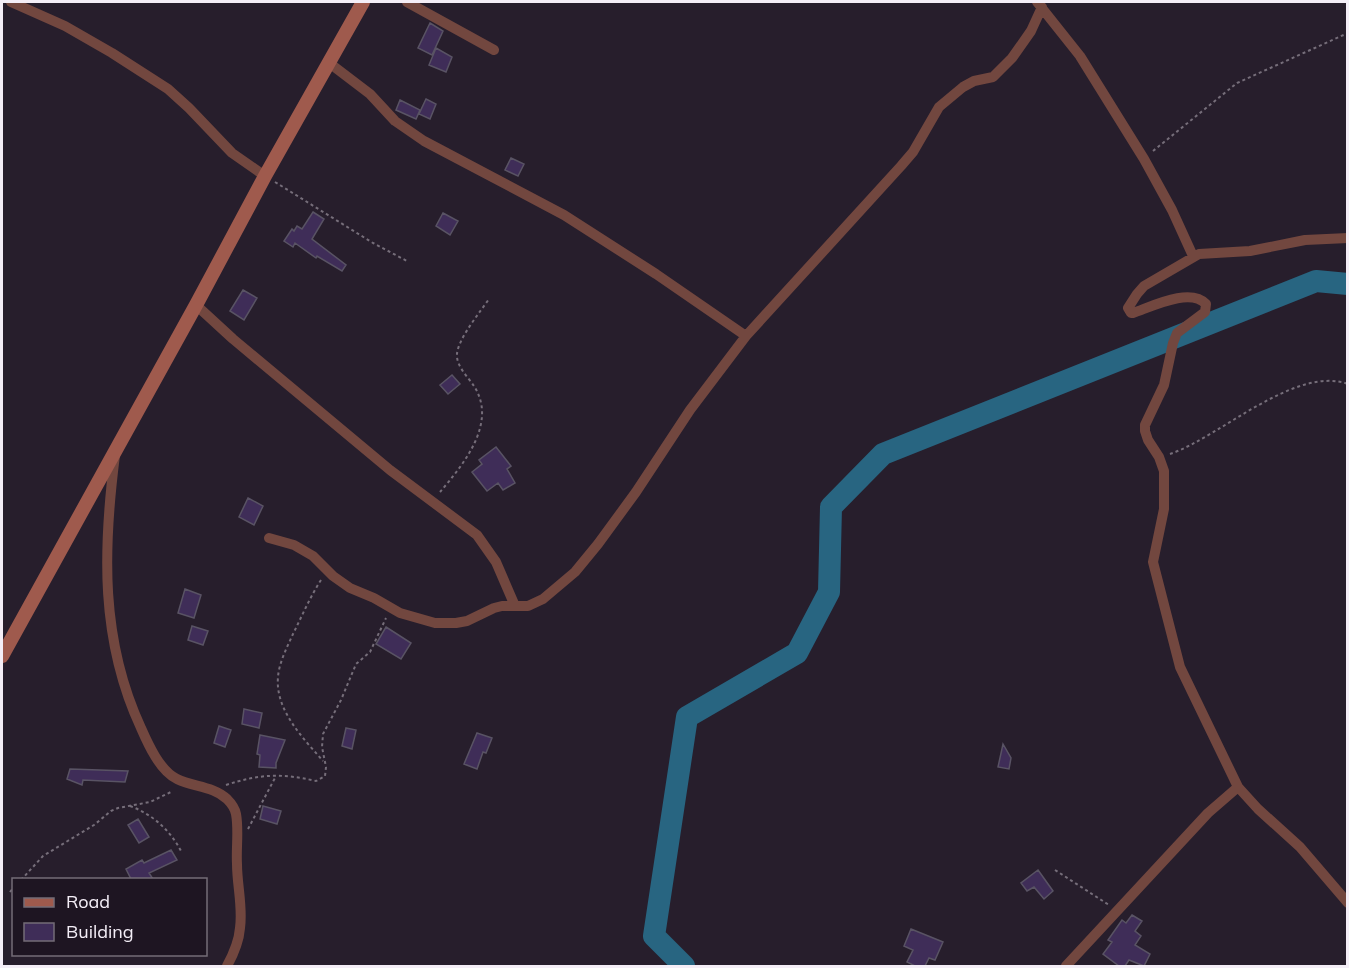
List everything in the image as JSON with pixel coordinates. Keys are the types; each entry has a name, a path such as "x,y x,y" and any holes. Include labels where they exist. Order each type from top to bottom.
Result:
{"main road":[{"path":"2,656 363,2"}],"street":[{"path":"11,2 65,26 168,89 232,153 265,176"},
{"path":"406,2 494,50"},
{"path":"1039,4 1080,57 1144,159 1172,210 1193,256"},
{"path":"269,538 303,550 320,561 340,582 411,617 447,624 467,621 494,608 528,606 543,599 575,572 616,520 690,410 746,336 901,166 917,145 939,107 963,87 974,81 993,77 1012,58 1031,31 1039,4"},
{"path":"328,62 370,94 384,111 416,136 564,215 656,274 746,336"},
{"path":"1347,238 1305,240 1250,251 1204,253 1193,256 1144,286 1128,308 1133,313 1161,302 1188,297 1196,297 1204,301 1206,308 1205,312 1175,338 1164,385 1145,425 1148,440 1159,457 1164,471 1164,509 1153,562 1180,667 1238,787 1258,809 1300,847 1347,903"},
{"path":"196,305 233,339 390,470 469,527 484,544 505,580 515,606"},
{"path":"116,449 111,488 107,595 113,642 132,707 150,746 169,774 176,779 212,790 229,801 236,812 241,925 227,966"},
{"path":"1066,966 1208,813 1238,787"}],"path":[{"path":"1144,159 1237,83 1347,33"},
{"path":"265,176 372,243 407,261"},
{"path":"432,501 469,455 479,432 481,407 479,397 462,369 457,353 489,299"},
{"path":"1159,457 1186,448 1275,397 1306,383 1328,380 1347,384"},
{"path":"324,762 299,734 287,714 280,699 278,676 298,623 328,571"},
{"path":"212,790 240,780 264,776 296,775 316,781 320,779 326,772 322,742 327,726 356,664 370,652 391,608"},
{"path":"236,845 250,826 276,776"},
{"path":"22,878 34,863 51,850 94,825 118,807 150,802 181,787 196,785"},
{"path":"127,805 142,811 158,822 173,837 181,851"},
{"path":"1055,870 1119,911"}],"building":[{"path":"430,23 443,31 432,55 418,48"},
{"path":"436,48 452,57 446,72 429,65"},
{"path":"426,99 436,104 430,119 419,114"},
{"path":"400,100 420,110 416,119 396,110"},
{"path":"511,158 524,164 518,176 505,170"},
{"path":"313,212 324,219 312,239 346,265 342,271 317,256 316,258 295,243 293,247 284,241 292,229 294,231 297,226 302,229"},
{"path":"443,213 458,221 450,235 436,226"},
{"path":"243,290 257,298 244,320 230,311"},
{"path":"452,375 460,384 448,394 440,385"},
{"path":"496,447 511,466 507,469 515,483 503,490 498,483 487,491 472,472 482,464 479,460"},
{"path":"248,498 263,506 254,525 239,517"},
{"path":"185,589 201,595 194,618 178,613"},
{"path":"192,626 208,631 203,645 188,640"},
{"path":"386,627 411,643 401,659 376,644"},
{"path":"244,709 262,713 259,728 242,724"},
{"path":"219,726 231,730 225,747 214,743"},
{"path":"346,728 356,730 352,749 342,746"},
{"path":"477,733 492,738 486,753 483,752 477,769 464,764"},
{"path":"260,735 285,740 276,768 259,767 260,755 257,754"},
{"path":"1003,744 1011,758 1009,769 998,767"},
{"path":"70,769 128,771 125,782 83,780 82,785 67,779"},
{"path":"263,806 281,811 277,824 260,819"},
{"path":"138,819 149,837 139,843 128,825"},
{"path":"171,850 177,860 149,873 152,878 130,878 126,869 142,860 144,863"},
{"path":"1038,870 1053,891 1044,899 1034,887 1027,891 1021,883"},
{"path":"1132,915 1142,921 1135,931 1141,936 1135,945 1150,954 1144,966 1129,960 1125,966 1119,966 1103,954 1112,942 1108,940 1122,920 1126,923"},
{"path":"911,929 943,942 935,960 929,958 925,966 915,966 907,962 913,950 904,946"}],"waterway":[{"path":"684,966 654,936 687,717 797,653 829,592 831,507 883,454 1316,281 1348,284"}]}
